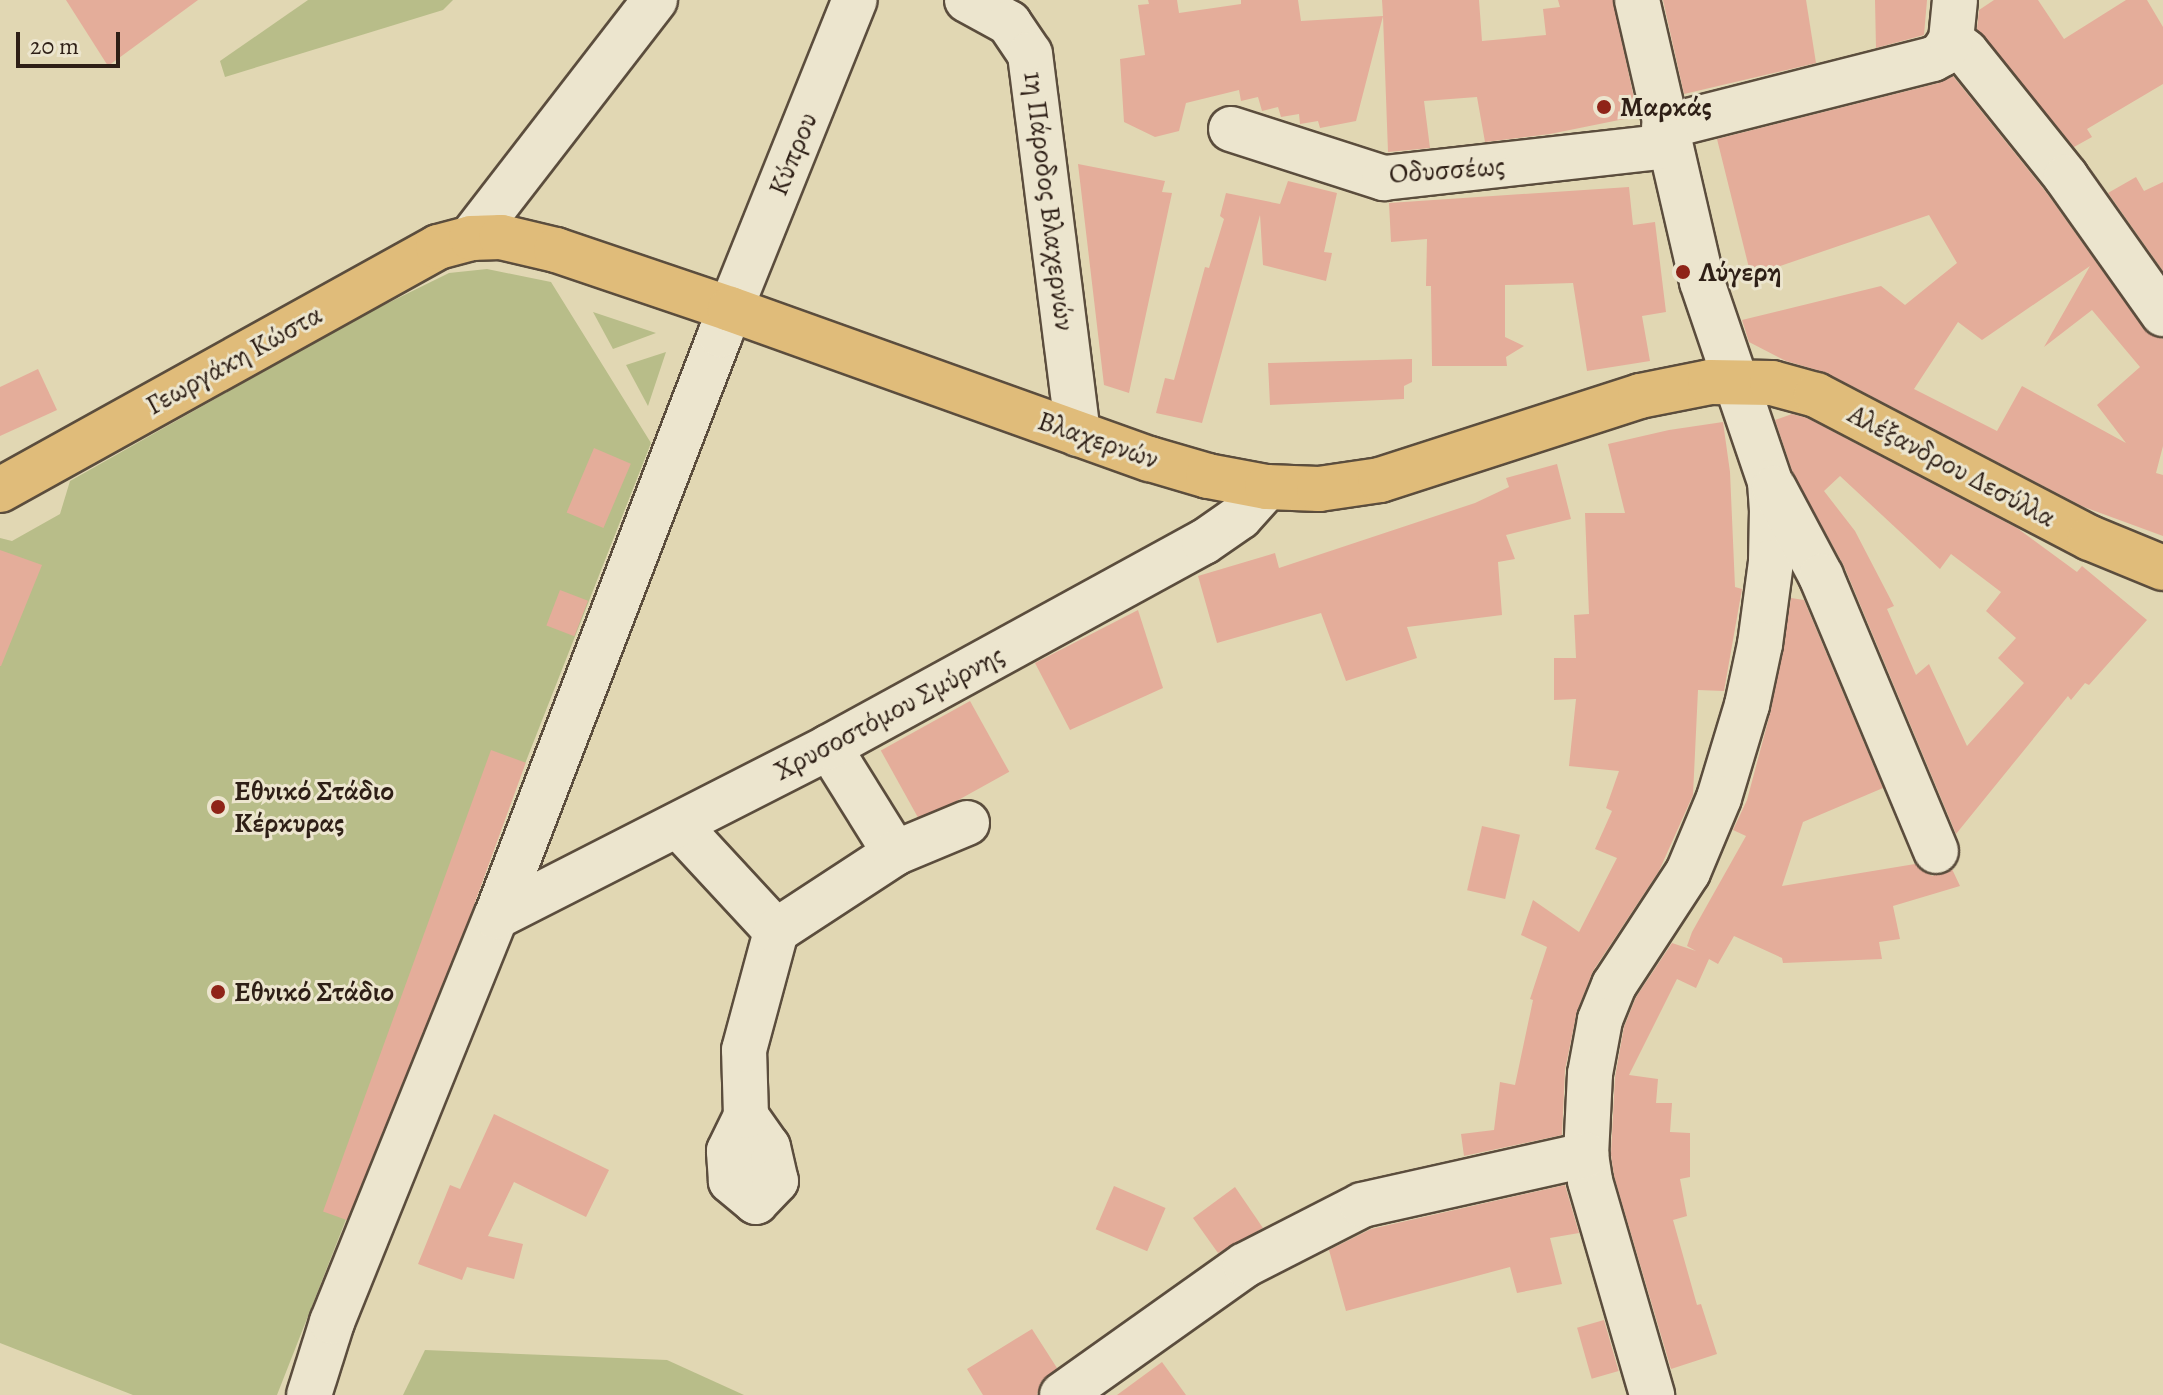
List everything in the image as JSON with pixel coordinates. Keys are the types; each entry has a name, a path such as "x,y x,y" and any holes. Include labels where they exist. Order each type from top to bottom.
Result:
{"main road":[{"name":"Βλαχερνών","path":"471,238 501,237 540,245 1182,469 1267,487 1319,489 1380,480 1640,396 1736,380"},
{"name":"Γεωργάκη Κώστα","path":"0,490 438,247 471,238"},
{"name":"Αλέξανδρου Δεσύλλα","path":"1736,380 1772,383 1816,395 2051,518 2163,568"}],"street":[{"path":"471,238 655,0"},
{"name":"Κύπρου","path":"309,1395 332,1322 496,917 730,309 855,0"},
{"name":"1η Πάροδος Βλαχερνών","path":"967,0 1009,23 1030,54 1078,434"},
{"path":"1637,0 1702,282 1770,482 1821,576 1936,851"},
{"path":"1953,20 1966,52 2066,177 2163,314"},
{"name":"Οδυσσέως","path":"1231,129 1384,178 1667,136 1933,59 1942,54 1953,20"},
{"path":"1652,1395 1596,1209 1586,1155 1587,1099 1600,1020 1621,971 1670,902 1700,847 1719,798 1747,705 1768,592 1772,534 1770,482"},
{"name":"Χρυσοστόμου Σμύρνης","path":"496,917 829,747 1204,542 1240,517 1267,487"},
{"path":"829,747 895,853"},
{"path":"746,1116 744,1050 776,931 895,853 967,823"},
{"path":"678,825 776,931"},
{"path":"1062,1395 1245,1265 1362,1205 1586,1155"}],"green space":[{"path":"308,0 453,0 443,10 225,77 220,61"},
{"name":"Εθνικό Στάδιο","path":"487,269 551,282 651,443 277,1395 133,1395 0,1343 0,538 12,541 60,514 70,481 323,338 323,335 449,273"},
{"path":"593,312 656,333 613,349"},
{"path":"666,352 648,406 626,365"},
{"path":"425,1350 667,1360 744,1395 403,1395"}],"building":[{"path":"66,0 198,0 108,66"},
{"path":"1148,0 1177,0 1179,13 1241,4 1241,0 1298,0 1301,21 1383,16 1356,121 1320,128 1318,121 1300,124 1299,114 1281,117 1278,107 1262,111 1258,97 1241,101 1239,90 1186,103 1179,131 1155,137 1124,122 1120,59 1145,55 1138,5 1149,4"},
{"path":"1382,0 1479,0 1482,41 1546,35 1543,9 1560,7 1558,0 1613,0 1635,103 1626,104 1629,118 1550,134 1485,142 1477,97 1424,101 1430,148 1388,152"},
{"path":"1663,0 1806,0 1816,63 1684,94"},
{"path":"1875,0 1927,0 1924,35 1876,48"},
{"path":"1994,0 2038,0 2064,39 2126,0 2147,0 2163,27 2163,84 2087,129 2092,137 2074,147 1977,29 1979,10"},
{"path":"1953,76 2046,192 2143,328 2163,339 2163,446 2156,473 2163,475 2163,536 2084,507 1827,373 1786,361 1749,342 1742,320 1881,286 1905,305 1957,263 1929,215 1751,276 1717,139 1939,83","holes":["2090,266 2044,347 2092,310 2140,367 2097,405 2126,443 2022,386 1997,431 1914,389 1958,322 1982,340"]},
{"path":"1078,164 1165,181 1162,192 1172,193 1129,393 1104,385"},
{"path":"2136,177 2144,191 2163,182 2163,271 2108,193"},
{"path":"1288,181 1337,193 1324,252 1332,253 1326,281 1263,265 1260,215 1202,423 1156,413 1165,378 1174,380 1205,267 1209,268 1224,219 1220,216 1226,193 1280,204"},
{"path":"1629,187 1633,225 1655,222 1666,312 1642,316 1650,361 1587,371 1573,283 1505,285 1505,337 1524,346 1506,357 1507,366 1432,366 1431,286 1426,286 1427,239 1391,242 1389,203"},
{"path":"1412,359 1412,382 1404,386 1404,399 1270,405 1268,363"},
{"path":"38,369 57,410 0,436 0,387"},
{"path":"1792,414 1807,418 2017,528 2077,572 2082,566 2147,620 2089,685 2085,683 2071,700 2068,696 1956,834 1844,566 1793,473 1775,420","holes":["1840,476 1940,569 1951,554 2001,592 1986,611 2016,638 1998,658 2024,683 1967,746 1929,664 1916,675 1887,609 1894,606 1855,531 1824,491"]},
{"path":"1723,422 1730,472 1735,587 1742,589 1724,691 1698,690 1693,795 1659,871 1593,971 1577,1011 1565,1070 1562,1135 1464,1156 1461,1134 1494,1130 1500,1082 1515,1085 1533,1000 1530,999 1547,947 1521,935 1533,900 1579,932 1617,858 1595,849 1612,811 1606,808 1619,771 1569,766 1576,699 1554,700 1554,658 1576,658 1574,615 1589,614 1585,513 1625,513 1608,444"},
{"path":"594,448 631,464 603,528 567,512"},
{"path":"1557,464 1571,519 1506,535 1515,559 1498,562 1502,615 1407,627 1417,658 1346,681 1321,613 1217,643 1198,576 1275,553 1279,568 1475,503 1509,487 1506,478"},
{"path":"0,550 42,565 1,666 0,666"},
{"path":"560,590 588,601 574,636 546,625"},
{"path":"1791,598 1804,600 1883,788 1803,822 1782,886 1915,864 1932,876 1952,869 1960,886 1893,906 1900,939 1879,942 1882,959 1783,963 1782,958 1734,936 1718,964 1709,959 1696,988 1677,979 1629,1075 1658,1079 1656,1103 1672,1103 1670,1132 1690,1133 1690,1177 1680,1179 1687,1216 1673,1220 1697,1305 1701,1304 1717,1354 1671,1369 1614,1176 1611,1154 1615,1077 1624,1027 1636,997 1672,943 1696,951 1687,946 1692,932 1746,836 1733,830 1747,800 1771,710"},
{"path":"1138,610 1163,688 1070,730 1035,663"},
{"path":"970,701 1009,772 920,821 881,750"},
{"path":"491,750 526,763 358,1224 323,1211"},
{"path":"1482,826 1520,835 1505,899 1467,890"},
{"path":"494,1114 609,1170 586,1217 514,1182 488,1236 523,1244 514,1279 467,1267 462,1280 418,1264 450,1185 460,1189"},
{"path":"1565,1185 1579,1233 1550,1238 1562,1284 1517,1293 1510,1267 1346,1311 1329,1250 1371,1229"},
{"path":"1114,1186 1166,1208 1147,1251 1096,1229"},
{"path":"1235,1187 1263,1228 1218,1253 1193,1218"},
{"path":"1604,1320 1619,1371 1592,1379 1577,1328"},
{"path":"1032,1329 1057,1368 1040,1384 1037,1395 983,1395 967,1369"},
{"path":"1162,1362 1186,1395 1117,1395"}],"place":[{"name":"Μαρκάς","path":"1604,107"},
{"name":"Λύγερη","path":"1683,272"},
{"name":"Εθνικό Στάδιο Κέρκυρας","path":"218,807"},
{"name":"Εθνικό Στάδιο","path":"218,992"}]}
